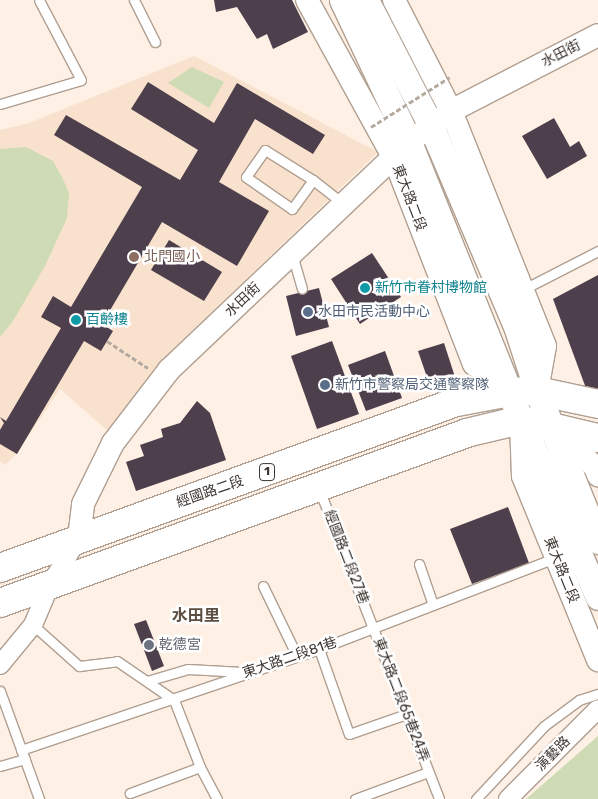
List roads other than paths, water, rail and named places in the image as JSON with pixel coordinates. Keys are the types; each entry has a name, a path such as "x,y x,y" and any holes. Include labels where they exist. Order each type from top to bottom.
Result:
{"main road":[{"name":"東大路二段","path":"342,0 402,150 510,392 598,597"},
{"path":"366,0 431,126 516,326 550,426 598,541"},
{"name":"經國路二段","path":"0,568 457,402 510,392 537,391"},
{"name":"1","path":"537,391 598,404"},
{"name":"1","path":"0,603 466,433 521,420 598,438"}],"street":[{"name":"東大路二段","path":"307,0 402,150"},
{"path":"394,0 451,111 545,346 537,391"},
{"name":"水田街","path":"0,665 33,625 50,585 79,538 83,504 113,443 162,378 292,253 402,150 431,126 451,111 598,35"},
{"name":"東大路二段","path":"521,420 523,476 598,660"},
{"path":"550,426 595,467 598,475"},
{"name":"演藝路","path":"508,799 598,709"}],"lane":[{"path":"0,104 81,80 39,0"},
{"path":"134,0 155,42"},
{"path":"313,180 292,209 246,177 265,150 313,180 344,205"},
{"path":"521,290 598,251"},
{"path":"292,253 302,289"},
{"name":"經國路二段27巷","path":"319,487 373,628"},
{"name":"東大路二段81巷","path":"21,750 174,700 246,673 319,649 556,558"},
{"path":"419,564 433,605"},
{"path":"263,586 297,656"},
{"path":"33,625 79,666 117,662 147,680 174,700 200,766 217,799"},
{"name":"東大路二段65巷24弄","path":"373,628 439,799"},
{"path":"319,649 349,734 406,714"},
{"path":"147,680 188,668 246,673"},
{"path":"0,691 39,799"},
{"path":"476,799 544,726 579,700 598,694"},
{"path":"0,766 25,759"},
{"path":"130,793 200,766"},
{"name":"東大路二段65巷24弄","path":"355,799 428,772"}],"place":[{"name":"北門國小","path":"134,257"},
{"name":"新竹市眷村博物館","path":"365,288"},
{"name":"水田市民活動中心","path":"308,312"},
{"name":"百齡樓","path":"76,320"},
{"name":"新竹市警察局交通警察隊","path":"325,385"},
{"name":"乾德宮","path":"149,645"}],"district":[{"name":"水田里","path":"196,616"}]}
